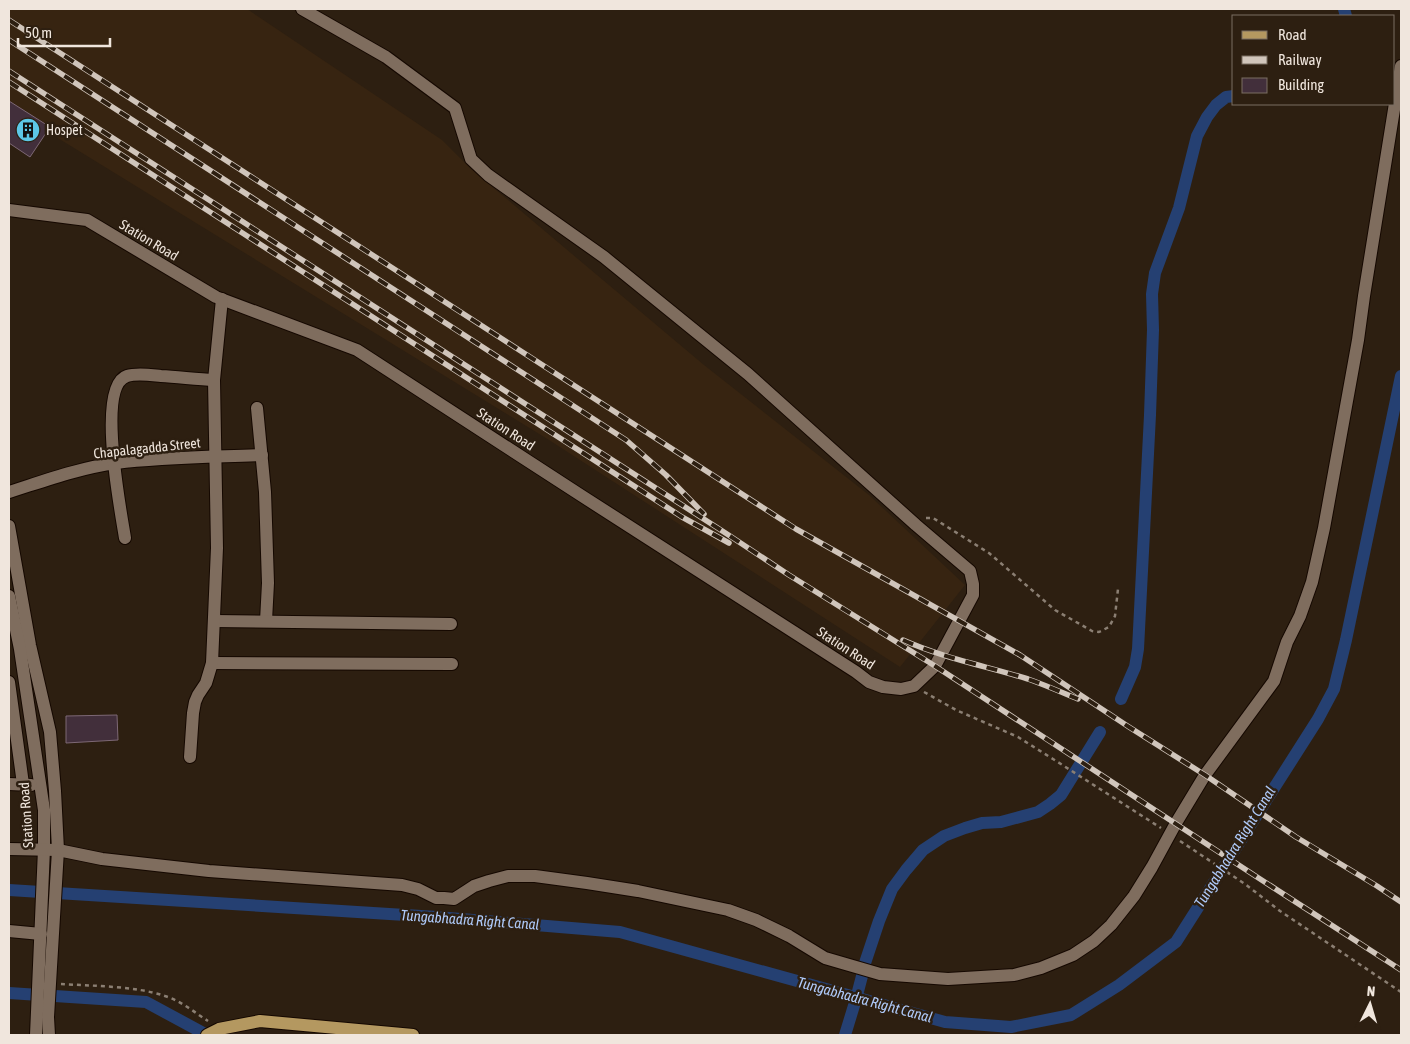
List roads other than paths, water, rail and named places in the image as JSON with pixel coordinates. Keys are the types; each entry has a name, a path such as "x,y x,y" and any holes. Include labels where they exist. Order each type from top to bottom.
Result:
{"main road":[{"path":"213,1032 260,1021 413,1035"}],"street":[{"name":"Station Road","path":"9,210 87,220 216,297 357,350 869,682 883,687 901,689 914,686 935,666 973,595 970,571 748,374 604,257 488,175 471,159 455,108 386,57 302,9"},
{"path":"1395,103 1401,66"},
{"path":"9,849 209,871 402,884 436,898 454,898 474,886 508,876 535,876 587,882 728,910 756,920 789,936 825,958 880,974 948,979 1014,975 1041,968 1073,955 1094,940 1110,925 1134,896 1205,774 1274,681 1287,642 1300,616 1312,582 1326,518 1358,340 1395,105"},
{"path":"190,757 193,713 212,663 217,548 214,380 222,299"},
{"path":"125,538 112,438 113,400 120,380 126,376 139,375 214,380"},
{"path":"257,408 266,511 268,583 266,621"},
{"name":"Chapalagadda Street","path":"9,492 77,471 115,463 158,459 262,455"},
{"path":"9,526 30,645 50,732 55,791 58,855 54,924 42,1017 36,1035"},
{"name":"Station Road","path":"9,596 20,649 44,810 41,934 46,987"},
{"path":"214,621 451,624"},
{"path":"212,663 452,664"},
{"path":"9,682 23,784"},
{"path":"9,784 33,785 40,783"},
{"path":"9,931 41,934"},
{"path":"42,1017 49,1035"},
{"path":"213,1032 233,1035"}],"waterway":[{"path":"1344,9 1346,15"},
{"path":"1121,699 1135,667 1138,649 1150,415 1153,330 1152,294 1155,273 1179,208 1197,136 1216,105 1226,97 1232,96"},
{"name":"Tungabhadra Right Canal","path":"9,890 437,917 620,932 945,1022 1011,1027 1071,1015 1119,985 1176,942 1318,719 1334,689 1401,376"},
{"path":"864,966 892,889 923,850 944,836 965,828 982,823 1001,822 1038,812 1061,795 1100,732"},
{"path":"845,1035 862,976"},
{"path":"9,993 146,1002 207,1035"}],"railway":[{"path":"9,20 796,529 1020,655 1205,775 1296,837 1401,902"},
{"path":"9,40 626,440 666,475 704,514"},
{"path":"9,71 789,575 935,666 1401,970"},
{"path":"9,82 682,517 729,543"},
{"path":"903,640 949,657 1028,679 1078,699"}],"place":[{"name":"Hospet","path":"28,130"}]}
